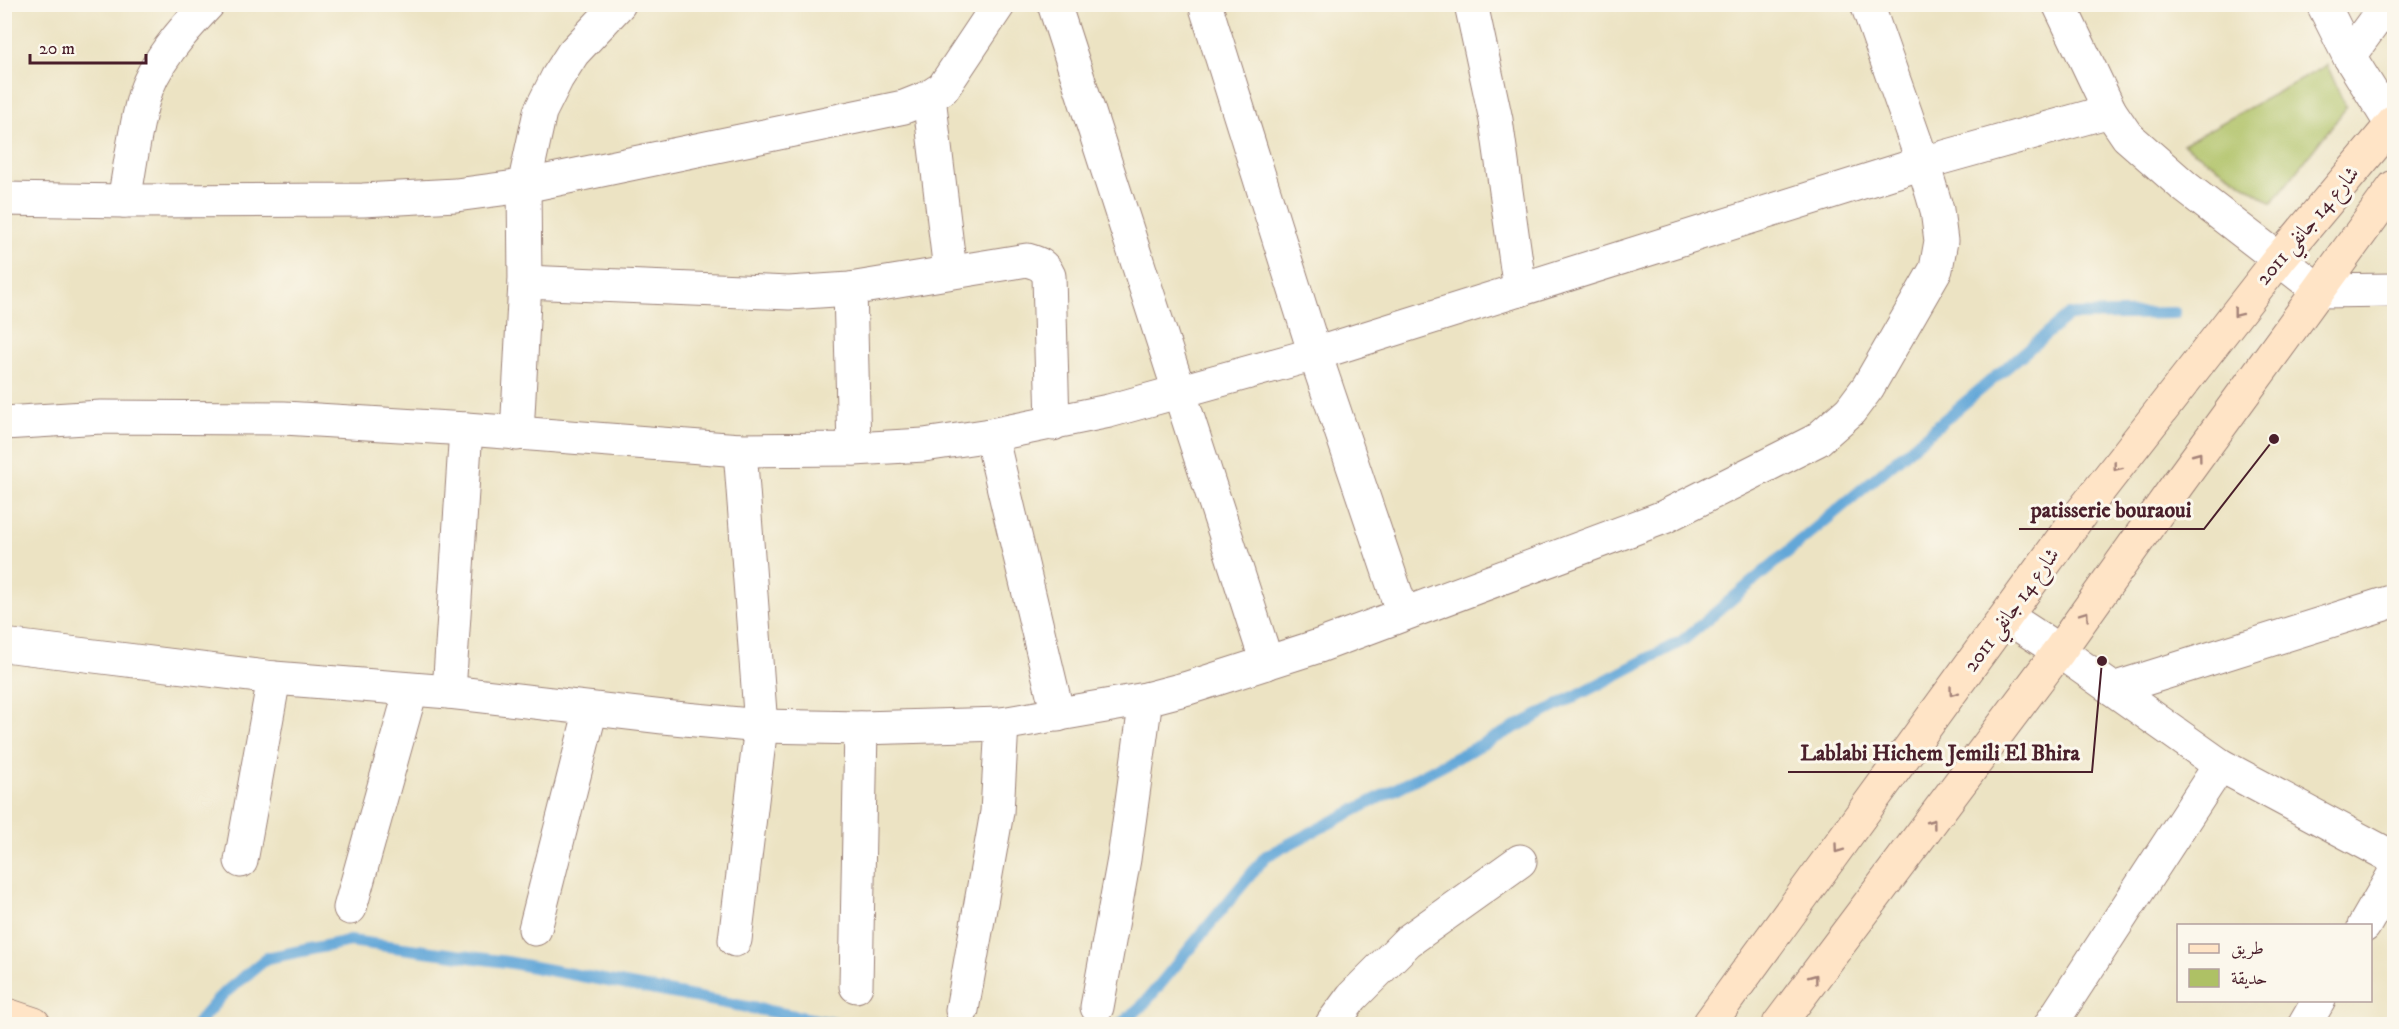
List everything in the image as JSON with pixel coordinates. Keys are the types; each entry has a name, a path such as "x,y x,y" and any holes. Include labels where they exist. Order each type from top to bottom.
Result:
{"main road":[{"name":"شارع 14 جانفي 2011","path":"1709,1024 2082,512 2280,258 2393,123"},
{"name":"شارع 14 جانفي 2011","path":"1779,1024 2059,651 2394,187"},
{"path":"4,1014 34,1024"}],"street":[{"path":"124,201 143,98 159,66 182,31 208,4"},
{"path":"517,434 525,282 524,186 540,112 573,53 619,4"},
{"path":"4,199 124,201 400,199 456,195 524,186 904,107 929,98 943,88 999,4"},
{"path":"1054,4 1267,663"},
{"path":"1205,4 1315,354 1404,614"},
{"path":"1471,4 1496,120 1520,290"},
{"path":"4,645 274,678 449,692 760,726 861,728 1002,724 1058,715 1146,699 1188,688 1319,646 1664,517 1817,440 1850,411 1868,387 1936,268 1941,242 1937,210 1923,163 1867,4"},
{"path":"2059,4 2110,111 2127,136 2184,186 2320,291 2394,290"},
{"path":"2323,4 2349,56 2393,123"},
{"path":"2349,56 2387,4"},
{"path":"929,98 950,271"},
{"path":"4,423 101,417 284,418 740,450 854,449 924,445 1053,424 1180,392 1315,354 1923,163 2110,111"},
{"path":"525,282 789,293 850,289 1027,260 1046,268 1049,276 1053,424"},
{"path":"850,289 854,449"},
{"path":"449,692 466,429"},
{"path":"991,435 1058,715"},
{"path":"735,940 760,726 740,450"},
{"path":"2113,689 2394,601"},
{"path":"2007,617 2220,765 2394,858"},
{"path":"241,861 274,678"},
{"path":"351,908 411,690"},
{"path":"1097,1007 1124,859 1146,699"},
{"path":"535,929 591,709"},
{"path":"962,1010 997,812 1002,724"},
{"path":"856,986 861,728"},
{"path":"2051,1024 2220,765"},
{"path":"1332,1024 1352,997 1408,941 1520,861"},
{"path":"2365,924 2394,874"},
{"path":"2305,1024 2318,1002"}],"green space":[{"path":"2327,65 2346,108 2272,203 2183,144"}],"waterway":[{"path":"1121,1024 1143,1005 1266,856 1682,641 2069,315 2175,313"},
{"path":"197,1024 222,995 267,958 350,941 507,962 837,1024"}],"place":[{"name":"patisserie bouraoui","path":"2274,439"},
{"name":"Lablabi Hichem Jemili El Bhira","path":"2102,661"}]}
